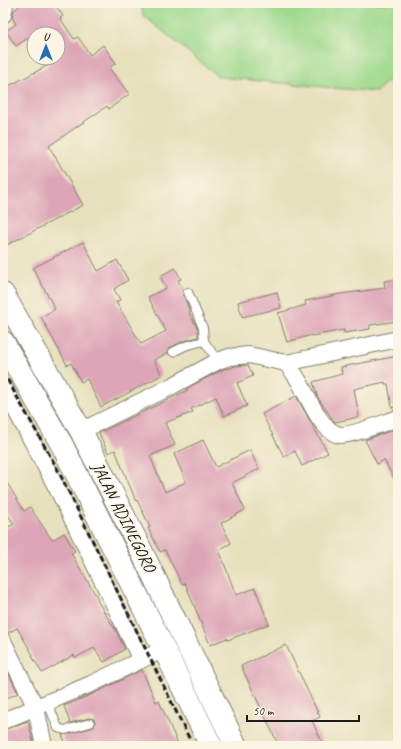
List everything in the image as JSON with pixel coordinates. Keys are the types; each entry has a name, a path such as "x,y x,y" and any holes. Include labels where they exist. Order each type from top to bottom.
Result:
{"highway":[{"name":"JALAN ADINEGORO","path":"3,294 81,431 138,544 236,746"},
{"name":"JALAN ADINEGORO","path":"3,342 62,444 211,746"},
{"path":"28,385 49,373"}],"street":[{"path":"81,431 172,386 218,361 229,357 249,355 286,363 398,339"},
{"path":"286,363 297,378 321,421 335,434 349,434 398,418"},
{"path":"3,386 61,496 141,660"},
{"path":"3,641 42,705 44,746"},
{"path":"3,721 92,684 164,649"}],"lane":[{"path":"188,292 203,328 204,341 218,361"},
{"path":"173,352 185,346 204,341"},
{"path":"42,705 58,728 65,730 90,723"}],"green space":[{"path":"141,3 398,3 398,71 376,92 219,77 143,15"}],"building":[{"path":"24,3 54,3 63,16 60,18 65,26 26,26 26,39 16,46 6,31 16,24 12,17 14,10"},
{"path":"66,27 74,39 78,37 90,55 103,45 116,63 109,68 129,94 109,109 107,106 49,146 83,205 3,247 3,89 47,66 66,66"},
{"path":"83,242 98,271 117,260 128,280 114,289 120,300 116,302 141,344 166,331 148,297 166,288 160,276 175,268 181,279 178,280 183,290 183,294 190,312 189,313 198,329 198,337 183,341 171,347 168,349 168,353 154,360 162,375 101,407 87,379 81,382 71,363 67,365 41,317 55,309 33,268"},
{"path":"398,279 398,321 370,325 370,329 344,333 344,330 312,335 287,342 278,313 306,305 305,301 385,288 384,281"},
{"path":"277,292 281,308 242,317 238,302"},
{"path":"398,356 398,407 392,408 388,384 385,384 385,382 354,389 359,417 335,422 318,398 313,382 342,374 341,367"},
{"path":"248,365 253,376 237,383 247,406 224,416 216,397 191,409 193,412 165,423 175,445 150,456 165,492 186,482 174,454 203,440 216,467 250,450 259,469 232,483 245,510 221,523 231,543 219,550 236,595 255,588 269,624 228,640 227,638 210,645 185,583 182,585 165,550 160,552 148,528 150,527 137,500 136,501 115,450 108,453 99,433 188,390 187,388 222,370 235,366"},
{"path":"296,396 328,453 302,466 295,451 284,457 262,414"},
{"path":"398,428 398,486 384,460 377,464 365,440"},
{"path":"3,476 24,511 30,507 52,540 64,533 75,551 71,553 125,649 104,662 94,648 75,658 74,655 42,673 17,628 8,633 3,632 3,530 14,524 3,508"},
{"path":"286,645 320,717 312,721 324,746 279,746 241,666"},
{"path":"3,662 18,693 3,700"},
{"path":"142,670 156,702 159,701 179,746 67,746 62,735 94,727 95,722 94,719 89,718 70,723 64,706"},
{"path":"28,721 34,746 3,746 3,730"}],"railway":[{"path":"3,372 58,470 193,746"}]}
